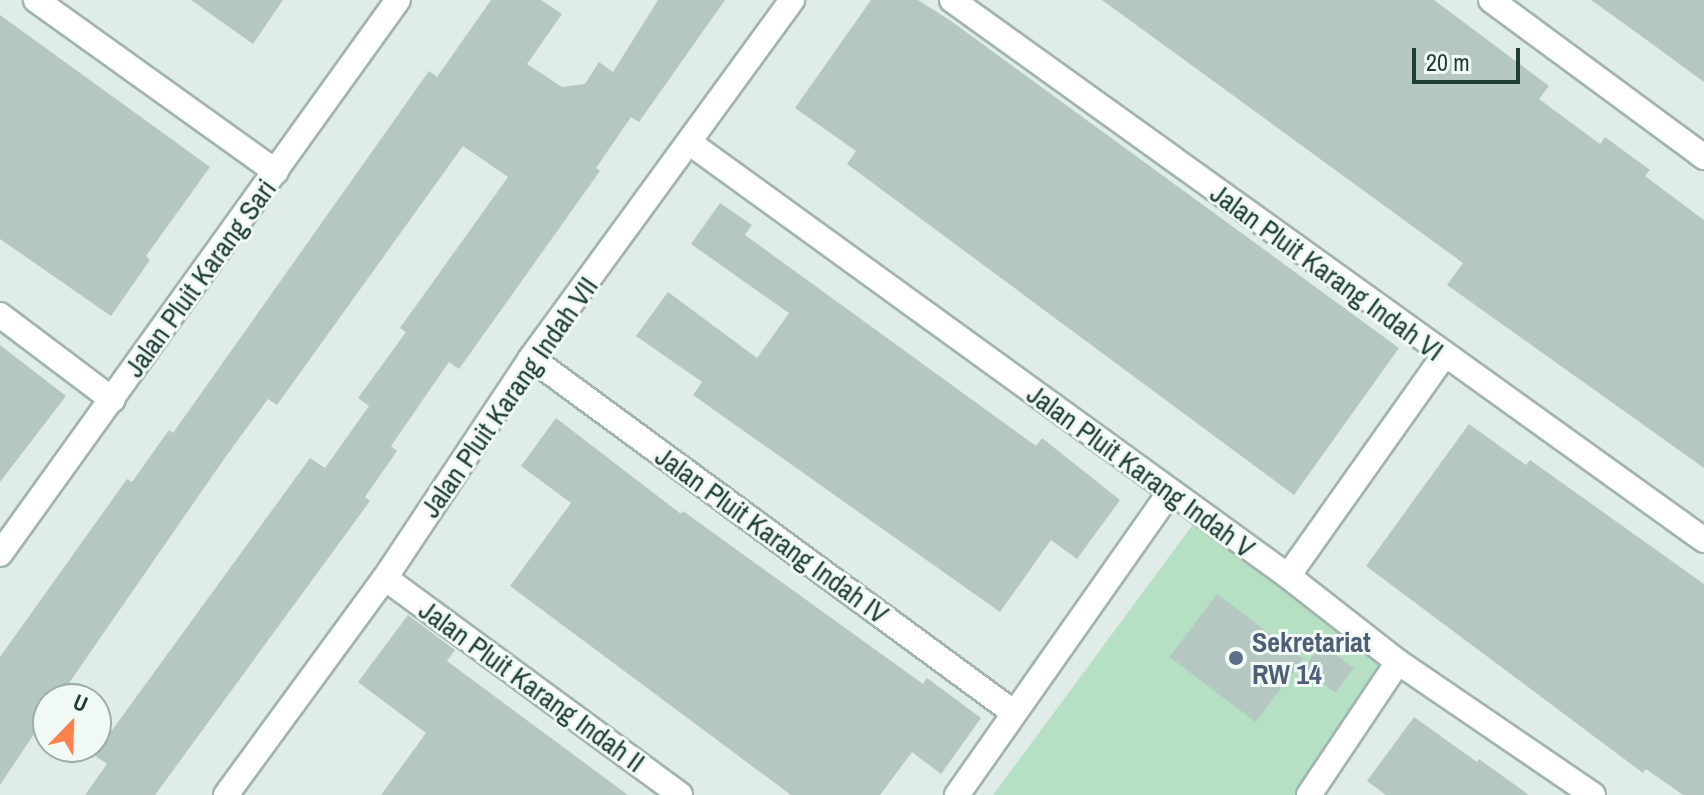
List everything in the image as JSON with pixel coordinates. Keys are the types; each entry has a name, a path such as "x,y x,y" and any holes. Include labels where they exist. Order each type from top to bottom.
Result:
{"street":[{"path":"36,0 276,172"},
{"name":"Jalan Pluit Karang Sari","path":"0,554 398,0"},
{"name":"Jalan Pluit Karang Indah VII","path":"226,795 385,578 531,358 792,0"},
{"name":"Jalan Pluit Karang Indah VI","path":"952,0 1443,357 1704,540"},
{"path":"1491,0 1704,157"},
{"name":"Jalan Pluit Karang Indah V","path":"690,143 1169,493 1288,576 1398,662 1593,795"},
{"path":"0,315 113,400"},
{"path":"1288,576 1443,357"},
{"name":"Jalan Pluit Karang Indah IV","path":"531,358 1013,712"},
{"path":"957,795 1169,493"},
{"name":"Jalan Pluit Karang Indah II","path":"385,578 680,795"},
{"path":"1309,795 1398,662"}],"green space":[{"path":"1197,519 1394,664 1297,795 993,795"}],"building":[{"path":"191,0 283,0 253,44"},
{"path":"491,0 541,0 562,14 527,64 562,87 585,84 599,62 613,72 658,0 725,0 639,122 631,117 596,168 600,171 459,369 449,362 391,446 397,451 365,497 370,501 155,795 85,795 106,763 112,763 112,730 310,458 325,468 369,406 358,398 406,332 400,328 508,177 463,146 277,405 268,399 69,683 32,683 32,737 0,785 0,657 127,479 132,482 169,430 173,433 429,71 437,77"},
{"path":"871,0 918,0 951,21 1399,348 1294,495 847,164 856,151 795,108"},
{"path":"1102,0 1434,0 1549,86 1539,99 1600,144 1605,137 1650,170 1645,176 1704,220 1704,468 1447,285 1463,263"},
{"path":"1591,0 1704,0 1704,82 1644,38"},
{"path":"0,15 210,167 146,256 150,260 111,316 0,239"},
{"path":"720,203 752,225 745,235 1036,446 1042,438 1120,500 1077,559 1051,540 1000,612 693,395 702,382 636,336 668,292 757,358 789,313 691,244"},
{"path":"0,345 66,396 0,482"},
{"path":"556,418 681,514 683,511 923,684 927,678 981,718 941,774 912,752 880,795 791,795 510,586 571,503 521,466"},
{"path":"1469,424 1526,465 1530,460 1704,584 1704,795 1683,795 1646,769 1643,773 1366,566"},
{"name":"Sekretariat RW 14","path":"1217,594 1303,659 1256,722 1169,657"},
{"path":"408,615 455,650 447,661 628,795 381,795 426,733 358,682"},
{"path":"1322,644 1354,668 1335,693 1303,669"},
{"path":"1414,717 1529,795 1386,795 1367,781"}],"place":[{"name":"Sekretariat RW 14","path":"1236,658"}]}
